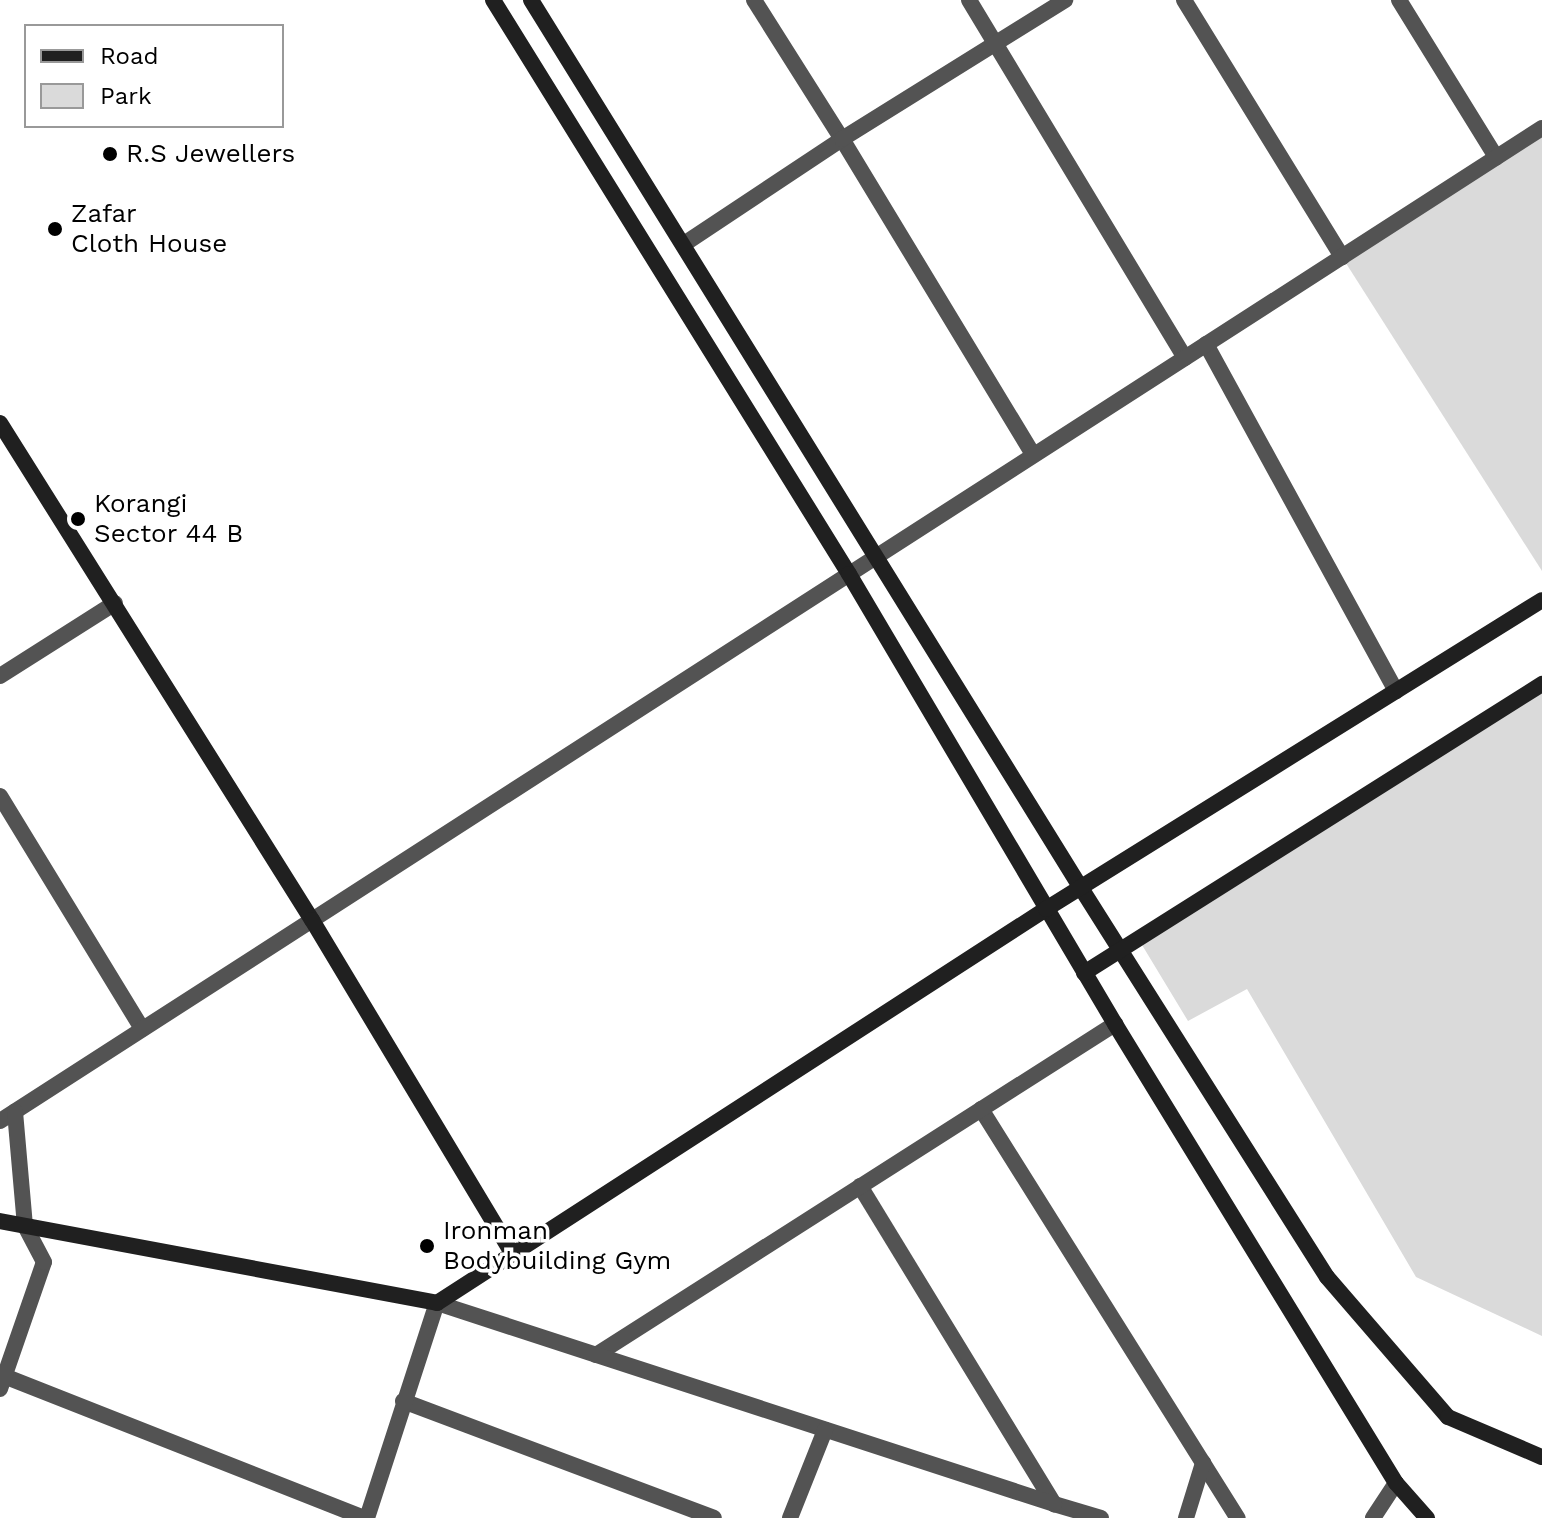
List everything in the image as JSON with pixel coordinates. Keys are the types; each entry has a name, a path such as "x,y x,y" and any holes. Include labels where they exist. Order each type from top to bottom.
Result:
{"street":[{"path":"493,0 849,574 1084,973 1396,1483 1427,1518"},
{"path":"531,0 1081,888 1327,1277 1448,1417 1542,1457"},
{"path":"754,0 1033,455"},
{"path":"969,0 1185,358"},
{"path":"684,244 842,139 1065,0"},
{"path":"1184,0 1342,257"},
{"path":"1399,0 1496,157"},
{"path":"0,1121 1542,128"},
{"path":"1206,344 1396,691"},
{"path":"0,423 312,920 513,1254"},
{"path":"15,1111 25,1226 44,1262 2,1383 365,1518 437,1303 1046,909 1542,600"},
{"path":"0,676 115,603"},
{"path":"1084,973 1119,948 1542,684"},
{"path":"0,796 142,1029"},
{"path":"596,1355 1115,1024"},
{"path":"981,1109 1238,1518"},
{"path":"860,1186 1054,1504"},
{"path":"0,1221 437,1303 1101,1518"},
{"path":"403,1401 714,1518"},
{"path":"790,1518 825,1430"},
{"path":"1186,1518 1203,1463"},
{"path":"1373,1518 1396,1483"}],"green space":[{"path":"1542,128 1542,571 1342,257"},
{"path":"1542,686 1542,1336 1416,1277 1247,989 1188,1021 1139,940"}],"place":[{"name":"R.S Jewellers","path":"110,154"},
{"name":"Zafar Cloth House","path":"55,229"},
{"name":"Korangi Sector 44 B","path":"78,519"},
{"name":"Ironman Bodybuilding Gym","path":"427,1246"}]}
